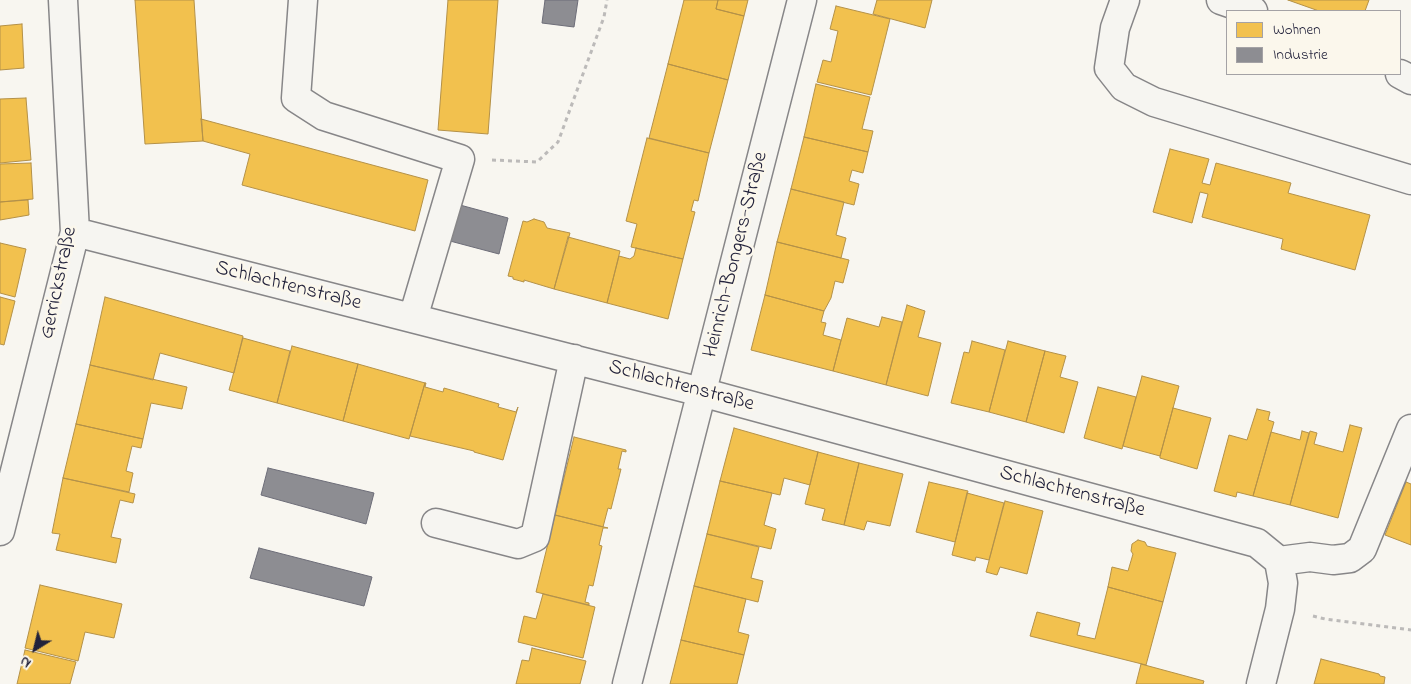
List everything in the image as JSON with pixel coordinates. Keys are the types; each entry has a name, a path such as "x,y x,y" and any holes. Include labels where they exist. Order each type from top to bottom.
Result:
{"street":[{"name":"Gerrickstraße","path":"0,531 75,232 63,0"},
{"path":"303,0 296,98 324,116 460,159 413,318"},
{"name":"Heinrich-Bongers-Straße","path":"627,684 802,0"},
{"path":"1125,0 1114,28 1109,68 1124,87 1154,102 1411,180"},
{"path":"1221,0 1250,10"},
{"name":"Schlachtenstraße","path":"75,232 701,392 1257,543 1279,561"},
{"path":"436,523 518,544 534,537 574,359"},
{"path":"1261,684 1280,609 1282,583 1279,561 1310,556 1333,560 1350,558 1362,549 1411,429"}],"path":[{"path":"460,159 537,162 558,142 604,17 607,0"},
{"path":"1280,609 1325,620 1411,630"}],"building: Wohnen":[{"path":"135,0 194,0 203,141 145,144"},
{"path":"448,0 498,0 488,134 438,130"},
{"path":"684,0 718,0 716,9 744,16 728,80 668,64"},
{"path":"718,0 748,0 744,16 716,9"},
{"path":"877,0 932,0 925,28 873,14"},
{"path":"1288,0 1369,0 1365,10 1316,10"},
{"path":"836,6 890,19 871,95 817,82 823,60 831,62 838,31 830,29"},
{"path":"22,24 24,68 0,70 0,26"},
{"path":"668,64 728,80 709,153 649,138"},
{"path":"816,84 870,97 862,129 873,131 868,152 804,137"},
{"path":"26,98 31,160 0,163 0,99"},
{"path":"201,119 428,180 415,231 242,185 250,154 203,141"},
{"path":"804,137 868,152 863,173 852,170 849,181 859,184 854,205 791,189"},
{"path":"647,138 709,153 698,201 694,200 691,211 695,212 683,259 631,247 637,224 626,221"},
{"path":"1170,149 1209,159 1202,183 1210,185 1216,163 1291,183 1288,193 1370,215 1355,270 1281,249 1283,239 1202,217 1208,194 1200,192 1192,223 1153,212"},
{"path":"31,163 33,199 0,202 0,164"},
{"path":"791,189 844,202 836,235 846,238 841,258 777,242"},
{"path":"28,200 29,215 0,220 0,202"},
{"path":"534,219 544,222 547,228 570,233 554,289 524,280 524,282 513,279 513,277 508,276 523,221 527,222"},
{"path":"568,237 620,251 607,303 554,289"},
{"path":"777,242 849,260 843,283 835,281 831,298 824,311 765,295"},
{"path":"0,243 26,249 15,297 0,293"},
{"path":"636,248 683,259 668,319 607,303 619,256 630,259 634,256"},
{"path":"765,295 824,311 821,322 826,323 823,335 841,340 833,371 751,350"},
{"path":"0,297 15,301 4,345 0,344"},
{"path":"105,297 243,336 234,373 160,353 153,380 90,365"},
{"path":"907,305 925,311 918,337 941,343 928,396 886,385"},
{"path":"882,317 902,322 886,385 833,371 847,318 879,327"},
{"path":"243,338 290,351 277,403 229,390"},
{"path":"972,341 1005,350 989,412 951,403 964,352 969,353"},
{"path":"1008,341 1045,351 1026,422 989,412"},
{"path":"292,346 358,364 343,421 277,403"},
{"path":"1045,351 1066,356 1060,377 1078,382 1064,433 1026,422"},
{"path":"358,364 425,383 409,439 343,421"},
{"path":"90,365 187,387 182,409 151,403 143,439 76,424"},
{"path":"1142,376 1179,386 1160,456 1123,446"},
{"path":"425,383 425,387 443,392 444,388 499,404 498,407 516,412 518,407 503,460 410,436"},
{"path":"1098,387 1136,397 1122,449 1084,438"},
{"path":"1173,408 1211,418 1197,469 1160,458"},
{"path":"1257,409 1270,412 1268,420 1274,422 1253,496 1237,492 1236,497 1214,491 1229,435 1247,440"},
{"path":"76,424 143,439 141,448 132,446 126,471 133,473 129,492 63,478"},
{"path":"1350,425 1362,428 1338,518 1290,505 1310,431 1317,433 1314,444 1343,452"},
{"path":"734,428 818,452 810,485 784,478 780,495 720,481"},
{"path":"1302,431 1309,433 1290,505 1253,496 1271,432 1300,440"},
{"path":"574,437 626,450 626,452 622,451 618,469 621,469 611,509 608,508 603,527 555,515"},
{"path":"818,452 859,463 844,525 822,520 825,509 805,504"},
{"path":"859,463 903,474 890,526 867,521 864,530 844,525"},
{"path":"63,478 135,494 133,503 120,500 111,537 121,539 116,563 56,550 60,534 52,533"},
{"path":"720,481 772,493 764,525 776,529 771,549 707,534"},
{"path":"929,482 968,491 955,542 916,532"},
{"path":"1406,482 1411,484 1411,545 1385,535"},
{"path":"967,493 1004,503 989,560 976,557 975,561 952,555"},
{"path":"1005,501 1043,511 1027,574 1000,567 997,575 986,572"},
{"path":"555,515 608,528 603,528 599,545 602,546 593,586 589,585 585,602 589,603 589,605 536,592"},
{"path":"707,534 759,547 751,578 763,581 758,602 694,586"},
{"path":"1138,540 1145,542 1147,546 1176,553 1163,602 1108,587 1112,567 1128,571 1133,554 1131,551 1132,544"},
{"path":"40,585 122,604 114,638 85,632 78,661 25,648"},
{"path":"694,586 746,599 738,632 749,635 744,655 681,640"},
{"path":"1108,587 1163,602 1146,665 1030,636 1037,612 1080,623 1077,635 1095,639"},
{"path":"543,594 595,607 583,658 518,642 524,616 536,619"},
{"path":"681,640 744,655 737,684 670,684"},
{"path":"532,648 586,661 580,684 516,684 522,660 529,661"},
{"path":"25,650 76,662 70,684 17,684"},
{"path":"1321,659 1379,674 1385,677 1384,684 1314,684"},
{"path":"1141,664 1204,681 1203,684 1136,684"}],"building: Industrie":[{"path":"545,0 578,0 574,27 542,23"},
{"path":"460,205 508,218 499,254 450,241"},
{"path":"268,468 374,493 366,524 261,495"},
{"path":"259,548 372,577 364,606 250,578"}]}
